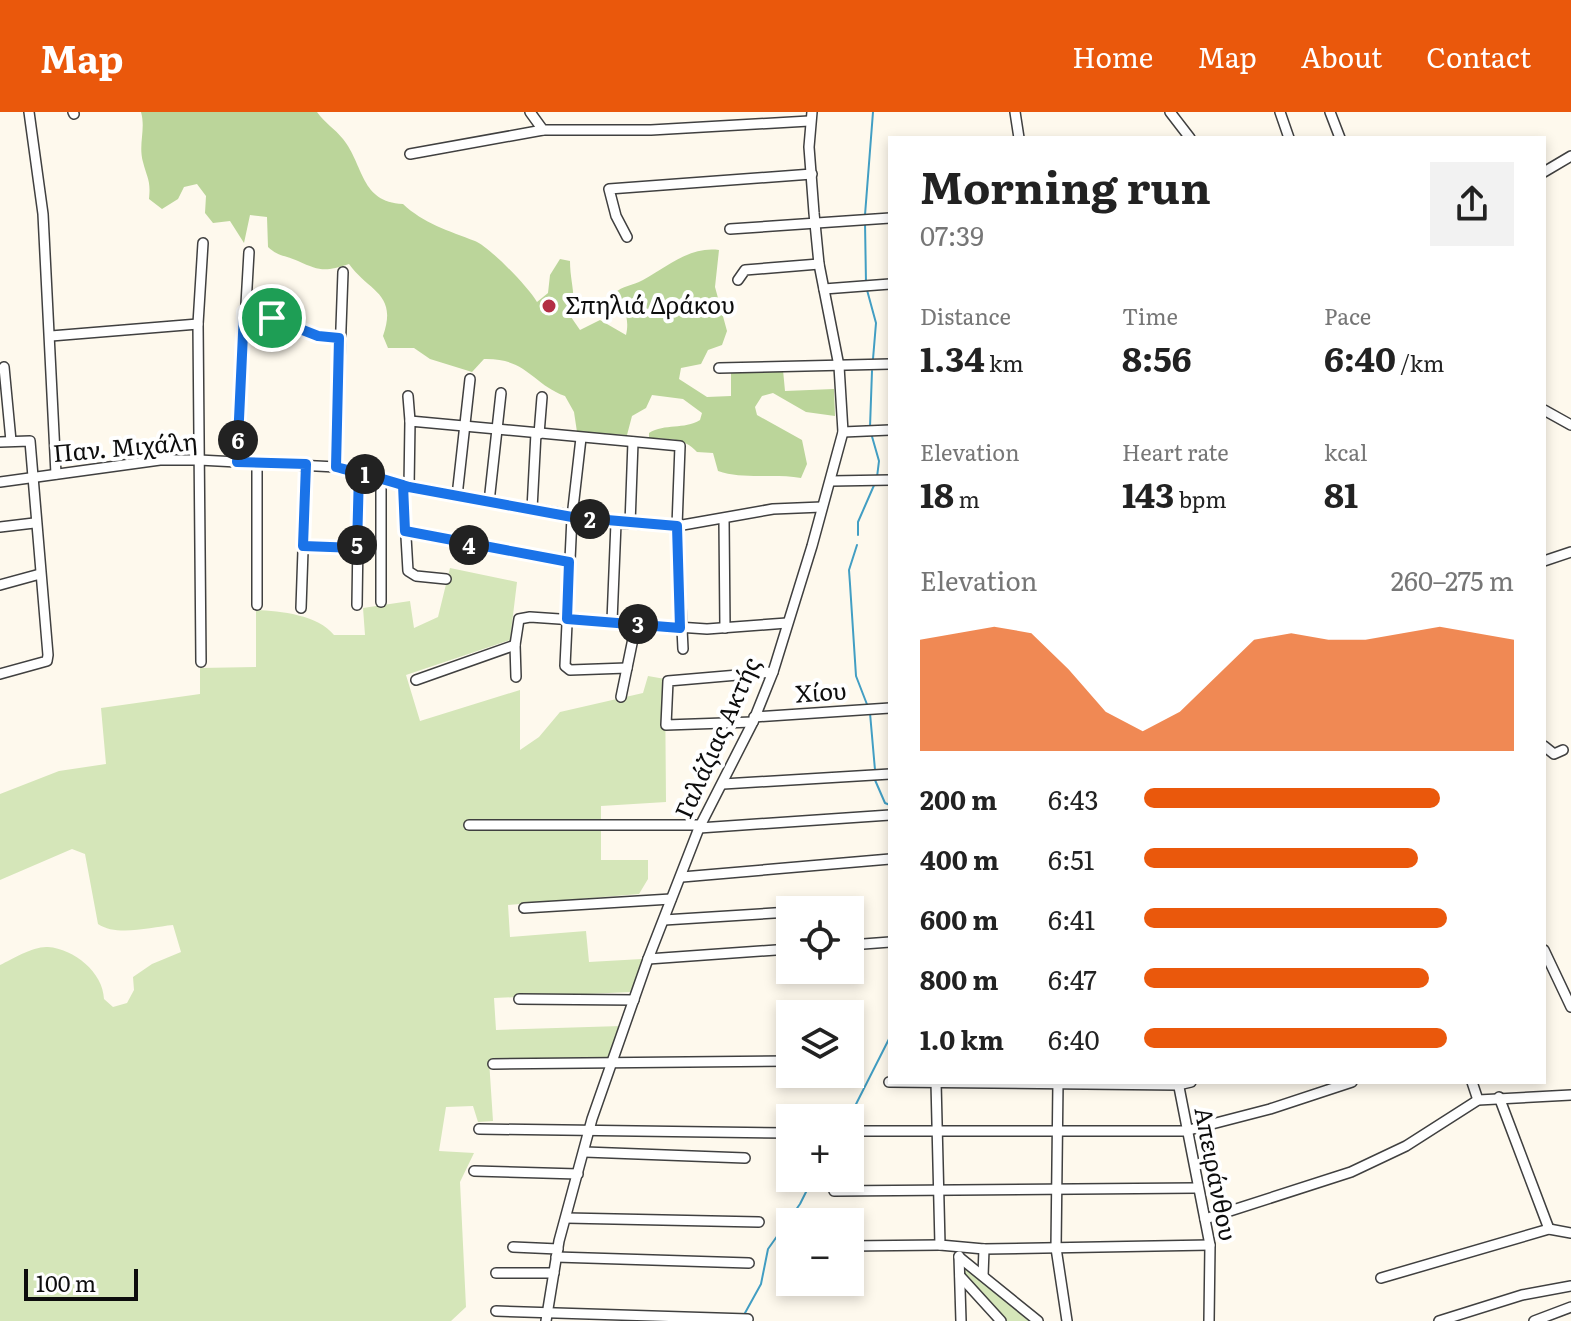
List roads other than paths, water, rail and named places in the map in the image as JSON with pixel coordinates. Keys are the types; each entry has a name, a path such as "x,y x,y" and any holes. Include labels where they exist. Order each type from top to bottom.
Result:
{"street":[{"path":"29,112 40,183 51,336 56,474"},
{"path":"530,112 543,130"},
{"path":"1015,112 1019,136"},
{"path":"1170,112 1188,136"},
{"path":"1280,112 1288,136"},
{"path":"1330,112 1339,136"},
{"path":"410,154 543,130 651,130 811,117"},
{"name":"Γαλάζιας Ακτής","path":"547,1318 557,1253 590,1129 648,959 700,826 723,784 773,672 843,432 839,366 819,264 811,117"},
{"path":"1176,136 1181,129"},
{"path":"1546,171 1571,156"},
{"path":"627,237 609,189 812,174"},
{"path":"730,229 888,218"},
{"path":"201,662 198,324 203,243"},
{"path":"237,462 249,252"},
{"path":"738,280 745,270 819,264"},
{"path":"336,467 343,272"},
{"path":"824,289 888,284"},
{"path":"244,312 262,314 318,336 339,338"},
{"path":"51,336 198,324"},
{"path":"719,368 888,364"},
{"path":"0,674 47,661 30,441 5,442 4,367"},
{"path":"457,496 470,379"},
{"path":"489,502 501,393"},
{"path":"408,396 410,421 405,531 411,574 446,579"},
{"path":"532,509 542,397"},
{"path":"1546,411 1571,425"},
{"path":"410,421 680,446 677,526 683,649"},
{"path":"843,432 888,430"},
{"path":"581,438 569,562 567,669 627,668"},
{"path":"630,524 633,442"},
{"name":"Παν. Μιχάλη","path":"0,482 160,460 199,460 336,467 406,486 616,523 677,526 773,509 822,507"},
{"path":"257,463 257,605"},
{"path":"301,608 306,464"},
{"path":"357,605 359,472"},
{"path":"381,479 381,602"},
{"path":"831,481 888,480"},
{"path":"724,520 725,628"},
{"path":"0,527 34,523"},
{"path":"612,621 616,523"},
{"path":"405,531 569,562"},
{"path":"303,546 357,548"},
{"path":"1546,560 1571,552"},
{"path":"0,585 40,574"},
{"path":"516,677 515,645 519,619 612,621 680,628 787,623"},
{"path":"621,697 636,624"},
{"path":"416,680 515,645"},
{"name":"Χίου","path":"773,672 672,681 667,684 666,725 888,708"},
{"path":"1546,748 1554,754 1563,750"},
{"path":"723,784 888,774"},
{"path":"469,825 791,824 888,815"},
{"path":"682,877 888,859"},
{"path":"524,908 671,899"},
{"path":"664,920 776,913"},
{"path":"864,944 888,942"},
{"path":"648,959 776,950"},
{"path":"1546,954 1571,1007"},
{"path":"519,999 634,1000"},
{"path":"493,1064 604,1064 614,1060 776,1061"},
{"path":"936,1084 940,1245"},
{"path":"1058,1084 1056,1248 1067,1321"},
{"name":"Απειράνθου","path":"1178,1084 1196,1188 1210,1245 1209,1321"},
{"path":"864,1131 1185,1131 1270,1109 1346,1084"},
{"path":"1473,1084 1478,1100"},
{"path":"1205,1219 1351,1172 1406,1146 1478,1100 1571,1095"},
{"path":"1499,1097 1549,1229"},
{"path":"479,1129 776,1133"},
{"path":"585,1152 745,1158"},
{"path":"474,1171 578,1174"},
{"path":"864,1190 1196,1188"},
{"path":"566,1218 759,1222"},
{"path":"1381,1278 1549,1229 1571,1233"},
{"path":"864,1246 940,1245 959,1253 1038,1321"},
{"path":"959,1253 984,1249 1210,1245"},
{"path":"513,1247 557,1253 749,1263"},
{"path":"983,1276 984,1249"},
{"path":"959,1253 961,1321"},
{"path":"496,1273 554,1273"},
{"path":"960,1276 1001,1321"},
{"path":"1439,1321 1522,1295 1571,1286"},
{"path":"960,1300 980,1299"},
{"path":"1534,1321 1551,1318 1571,1307"},
{"path":"496,1311 547,1318 748,1319"}],"waterway":[{"path":"865,215 873,112"},
{"path":"865,222 866,283"},
{"path":"867,290 876,323 873,359"},
{"path":"870,427 872,371"},
{"path":"871,433 879,461 877,477"},
{"path":"858,535 858,522 875,483"},
{"path":"857,545 849,570 856,676 868,707"},
{"path":"870,713 875,770"},
{"path":"875,780 888,804"},
{"path":"856,1104 888,1041"},
{"path":"745,1313 761,1284 768,1249 806,1192"}],"place":[{"name":"Σπηλιά Δράκου","path":"549,306"}]}
